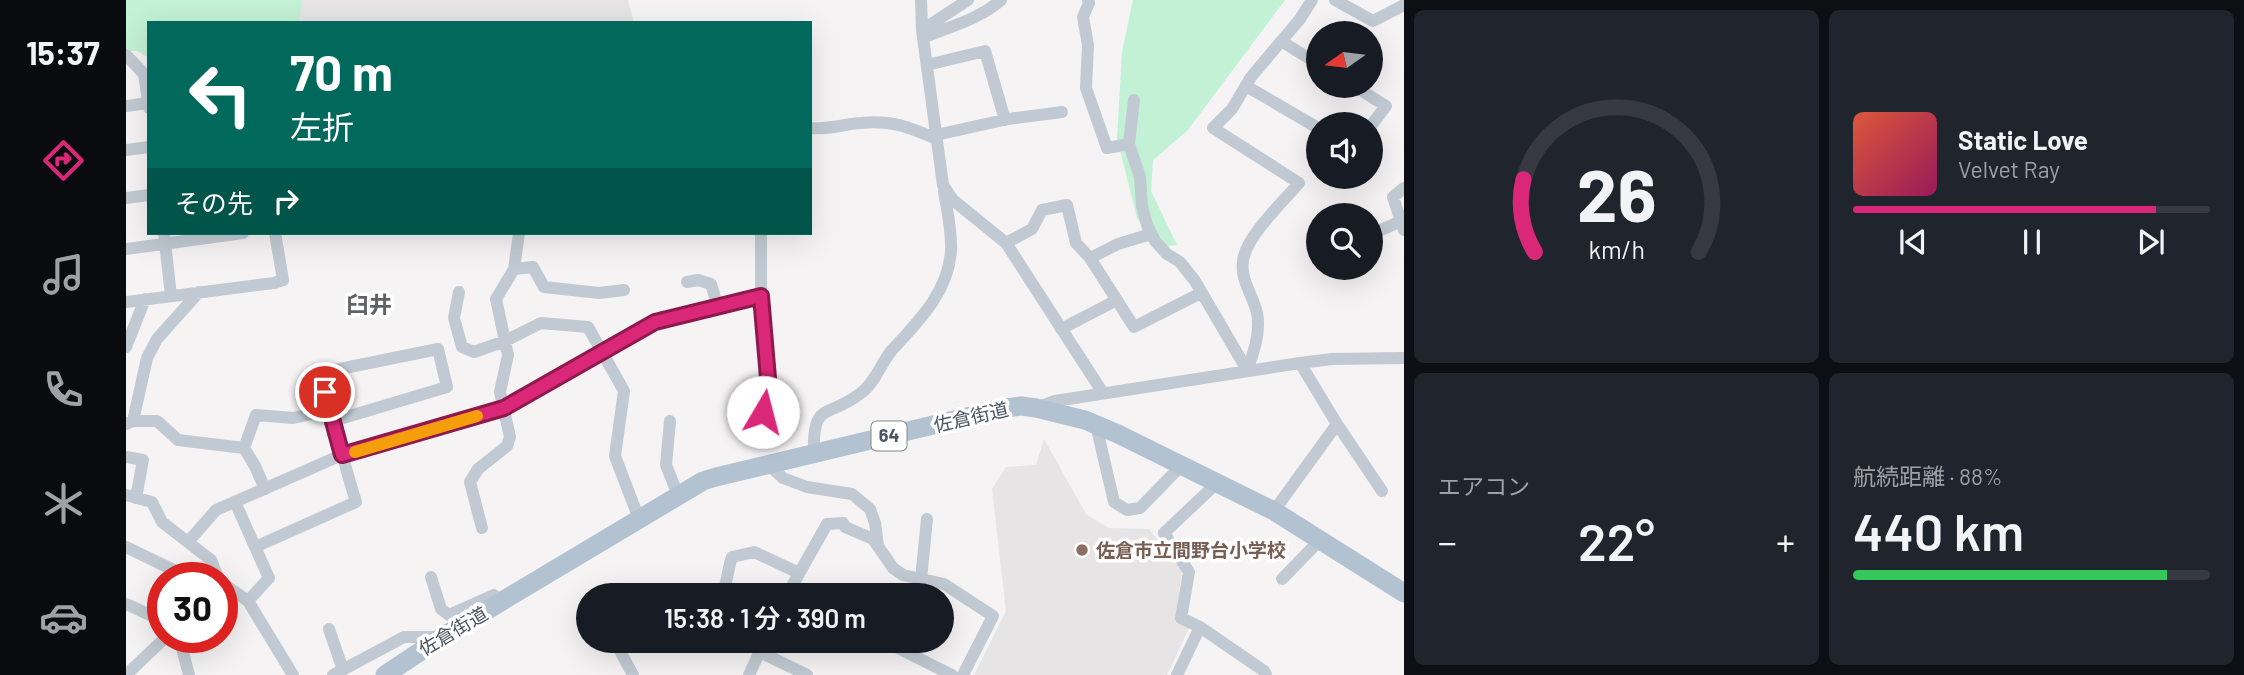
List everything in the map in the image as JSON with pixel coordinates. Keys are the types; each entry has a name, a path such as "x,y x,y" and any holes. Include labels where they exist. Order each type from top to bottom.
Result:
{"main road":[{"name":"佐倉街道","path":"385,675 442,637 678,495 716,477 1021,406 1096,425 1218,482 1274,511 1404,593"}],"street":[{"path":"814,454 813,432 816,421 867,387 892,351 907,336 937,296 948,270 950,229 922,34 921,0"},
{"path":"922,34 968,0"},
{"path":"922,34 975,16 1001,0"},
{"path":"1088,0 1083,17 1088,45 1086,88 1107,148 1129,144"},
{"path":"1247,370 1258,327 1256,311 1242,273 1243,259 1252,239 1299,183 1213,128 1232,109 1246,86 1312,0"},
{"path":"1335,0 1373,21 1404,5"},
{"path":"1281,41 1306,57"},
{"path":"927,65 985,51 1005,120"},
{"path":"126,55 145,74 147,95"},
{"path":"1246,86 1306,121"},
{"path":"1373,98 1386,106 1381,112"},
{"path":"1135,100 1129,144 1140,177 1142,206 1152,234 1167,254 1180,262 1247,370"},
{"path":"126,106 147,105"},
{"path":"812,128 829,130 860,123 901,124 937,137 1005,120 1062,112"},
{"path":"126,150 147,147"},
{"path":"1383,231 1402,225 1393,197 1404,179"},
{"path":"943,186 953,200 1006,243 1103,393"},
{"path":"1393,197 1404,188"},
{"path":"126,198 147,195"},
{"path":"1006,243 1032,229 1042,210 1067,205 1076,243 1090,258 1134,327 1201,293"},
{"path":"1090,258 1118,244 1152,234"},
{"path":"126,249 165,238 212,235"},
{"path":"126,302 283,280 275,235"},
{"path":"482,528 470,482 478,469 507,446 510,437 500,392 508,355 496,299 514,269 519,235"},
{"path":"761,235 761,296 768,378 763,412"},
{"path":"165,238 171,296"},
{"path":"514,269 533,267 544,287 599,293 624,290"},
{"path":"687,282 698,280 711,284 718,307"},
{"path":"199,292 157,339 147,358 130,422 157,422 178,440 244,448 256,466 265,489"},
{"path":"459,292 454,318 462,347 474,352 505,341 541,323 588,327 624,391 615,456 639,519"},
{"path":"188,542 216,510 342,455 504,408 655,322 761,296"},
{"path":"126,347 145,299"},
{"path":"1061,329 1117,300"},
{"path":"244,448 256,415 293,418 332,416 447,387 438,349 320,373 332,416 342,455 356,502 255,547"},
{"path":"1036,408 1055,401 1247,370 1332,359 1404,358"},
{"path":"1300,363 1382,491"},
{"path":"670,421 666,465 678,495"},
{"path":"1274,511 1337,424"},
{"path":"1096,425 1114,502 1127,510 1140,508 1182,465"},
{"path":"126,457 143,460 131,496 152,502 162,522 212,562"},
{"path":"769,465 783,478 807,487 852,494 870,509 878,546"},
{"path":"1218,482 1164,533 1189,572 1181,618 1200,627 1266,675"},
{"path":"235,502 269,578 248,601"},
{"path":"921,579 927,519"},
{"path":"794,583 827,524 843,523 845,527 873,539 893,568 903,575 944,584 993,616 963,675"},
{"path":"1282,579 1320,540"},
{"path":"126,547 157,562"},
{"path":"726,583 726,572 732,557 754,552 799,573"},
{"path":"431,577 441,609 449,615 494,595 500,603"},
{"path":"238,594 248,601 293,675"},
{"path":"126,604 147,614"},
{"path":"1177,675 1200,627"},
{"path":"329,629 338,672 404,637 442,637"},
{"path":"128,671 148,653"},
{"path":"183,653 189,675"},
{"path":"621,653 633,675"},
{"path":"749,675 760,653"},
{"path":"774,653 807,675"},
{"path":"908,653 952,675"}],"shaded area":[{"path":"294,0 628,0 633,21 292,21"},
{"name":"佐倉市立間野台小学校","path":"1044,439 1086,514 1109,528 1149,529 1182,571 1175,621 1189,628 1167,675 974,675 1006,611 992,489 1006,467 1036,465"}],"green space":[{"path":"126,0 302,0 299,21 147,21 147,57 137,51 126,51"},
{"path":"1133,0 1285,0 1187,131 1153,160 1151,191 1177,245 1156,248 1137,218 1117,138 1122,52"}],"slow traffic":[{"path":"355,452 477,416"}],"place":[{"name":"佐倉市立間野台小学校","path":"1082,550"}],"district":[{"name":"臼井","path":"369,305"}],"route":[{"path":"325,392 342,455 504,408 655,322 761,296 768,378 763,412"}]}
